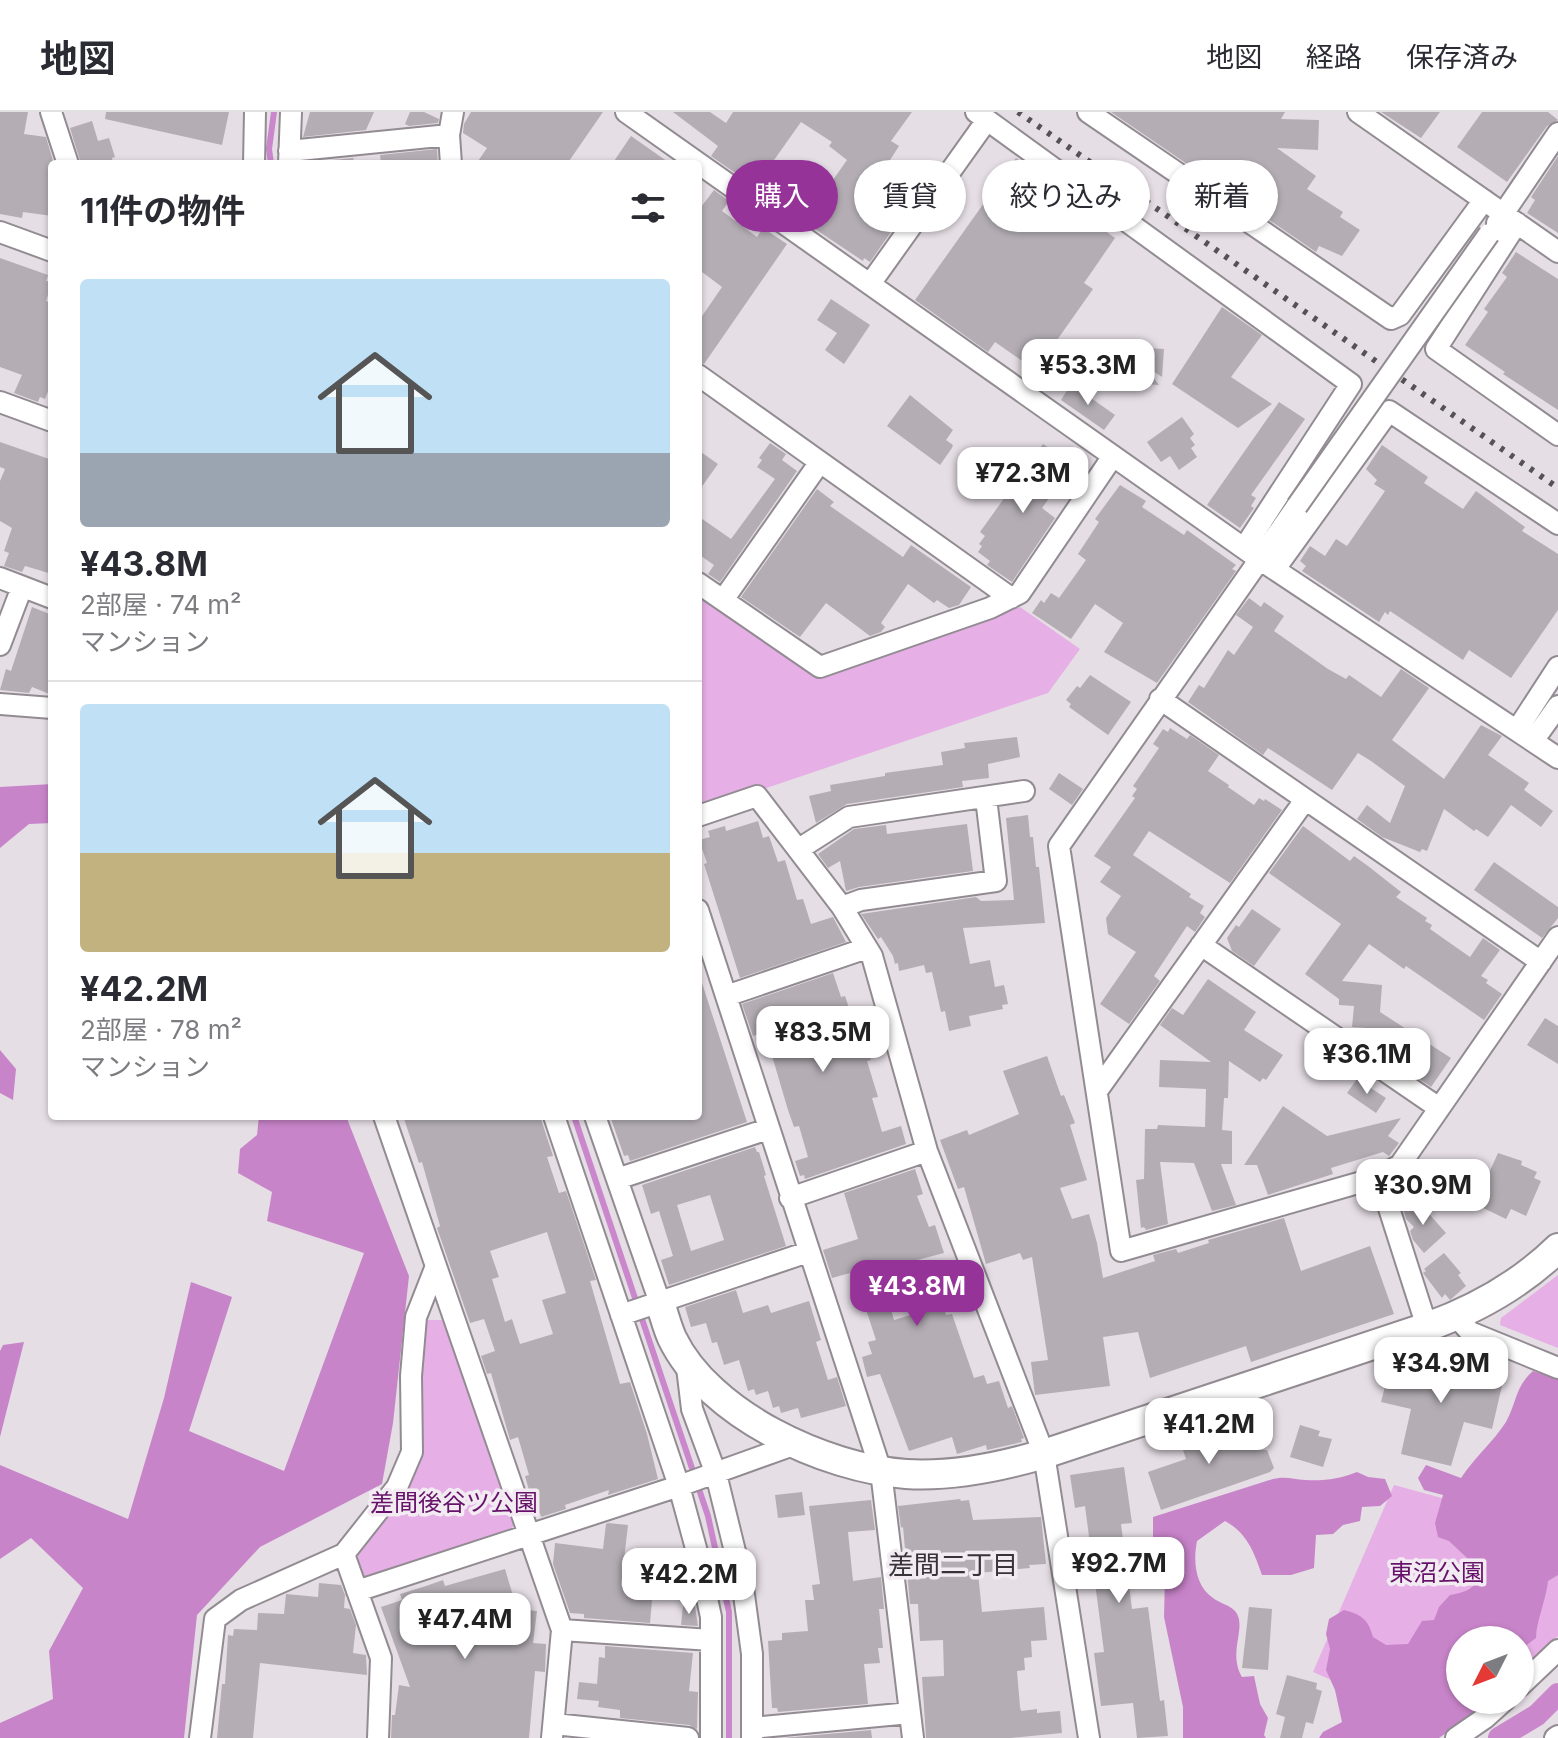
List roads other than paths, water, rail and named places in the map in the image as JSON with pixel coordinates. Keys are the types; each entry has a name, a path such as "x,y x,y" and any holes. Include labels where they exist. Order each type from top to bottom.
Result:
{"street":[{"path":"51,112 67,160"},
{"path":"254,160 255,112"},
{"path":"291,112 289,158 449,135"},
{"path":"451,160 449,135 453,112"},
{"path":"1088,112 1391,319 1400,315 1484,200"},
{"path":"1358,112 1558,252"},
{"path":"637,115 699,160"},
{"path":"870,284 982,116 1351,384 1260,558"},
{"path":"1558,133 1436,349 1558,435"},
{"path":"702,162 1260,558 1543,741"},
{"path":"1510,219 1489,234 1059,846 1121,1251 1379,1177 1400,1165 1558,937"},
{"path":"0,232 48,250"},
{"path":"702,378 1011,598"},
{"path":"0,402 48,420"},
{"path":"1260,558 1389,411 1558,524"},
{"path":"702,586 820,667 990,608 1020,593 1113,456"},
{"path":"723,600 820,462"},
{"path":"0,578 48,597"},
{"path":"0,645 22,587"},
{"path":"1543,741 1558,667"},
{"path":"1160,699 1541,962"},
{"path":"0,704 48,708"},
{"path":"1543,741 1558,706"},
{"path":"799,849 849,817 1024,791"},
{"path":"702,815 757,796 842,907 872,956 927,1151 1044,1454 1089,1738"},
{"path":"842,907 861,900 996,881 986,798"},
{"path":"1097,1091 1305,800"},
{"path":"702,922 881,1471 913,1738"},
{"path":"1201,945 1439,1108"},
{"path":"726,996 867,948"},
{"path":"385,1120 562,1630 553,1731 688,1738"},
{"path":"555,1120 679,1486 711,1617 711,1738"},
{"path":"596,1120 672,1338 686,1359 733,1407 762,1427 841,1462 881,1471 918,1474 965,1472 1003,1466 1044,1454 1456,1316 1477,1307 1531,1273 1558,1248"},
{"path":"617,1179 768,1129"},
{"path":"790,1198 927,1151"},
{"path":"1379,1177 1427,1327"},
{"path":"621,1315 808,1252"},
{"path":"200,1738 215,1619 241,1600 344,1554 397,1487 412,1452 411,1376 416,1317 436,1266"},
{"path":"1456,1316 1470,1332 1558,1368"},
{"path":"686,1359 692,1409 716,1474 742,1580 752,1654 752,1733 910,1713"},
{"path":"357,1591 716,1474 796,1444"},
{"path":"344,1554 381,1658 378,1738"},
{"path":"562,1630 711,1640"},
{"path":"1534,1673 1558,1650"},
{"path":"1456,1738 1489,1714"}],"waterway":[{"path":"270,160 274,112"},
{"path":"575,1120 708,1516 729,1612 729,1738"},
{"path":"1499,1738 1537,1715 1558,1694"}],"railway":[{"path":"1018,112 1558,488"}],"district":[{"name":"差間二丁目","path":"953,1564"}],"park label":[{"name":"差間後谷ツ公園","path":"454,1502"},
{"name":"東沼公園","path":"1437,1572"}]}
